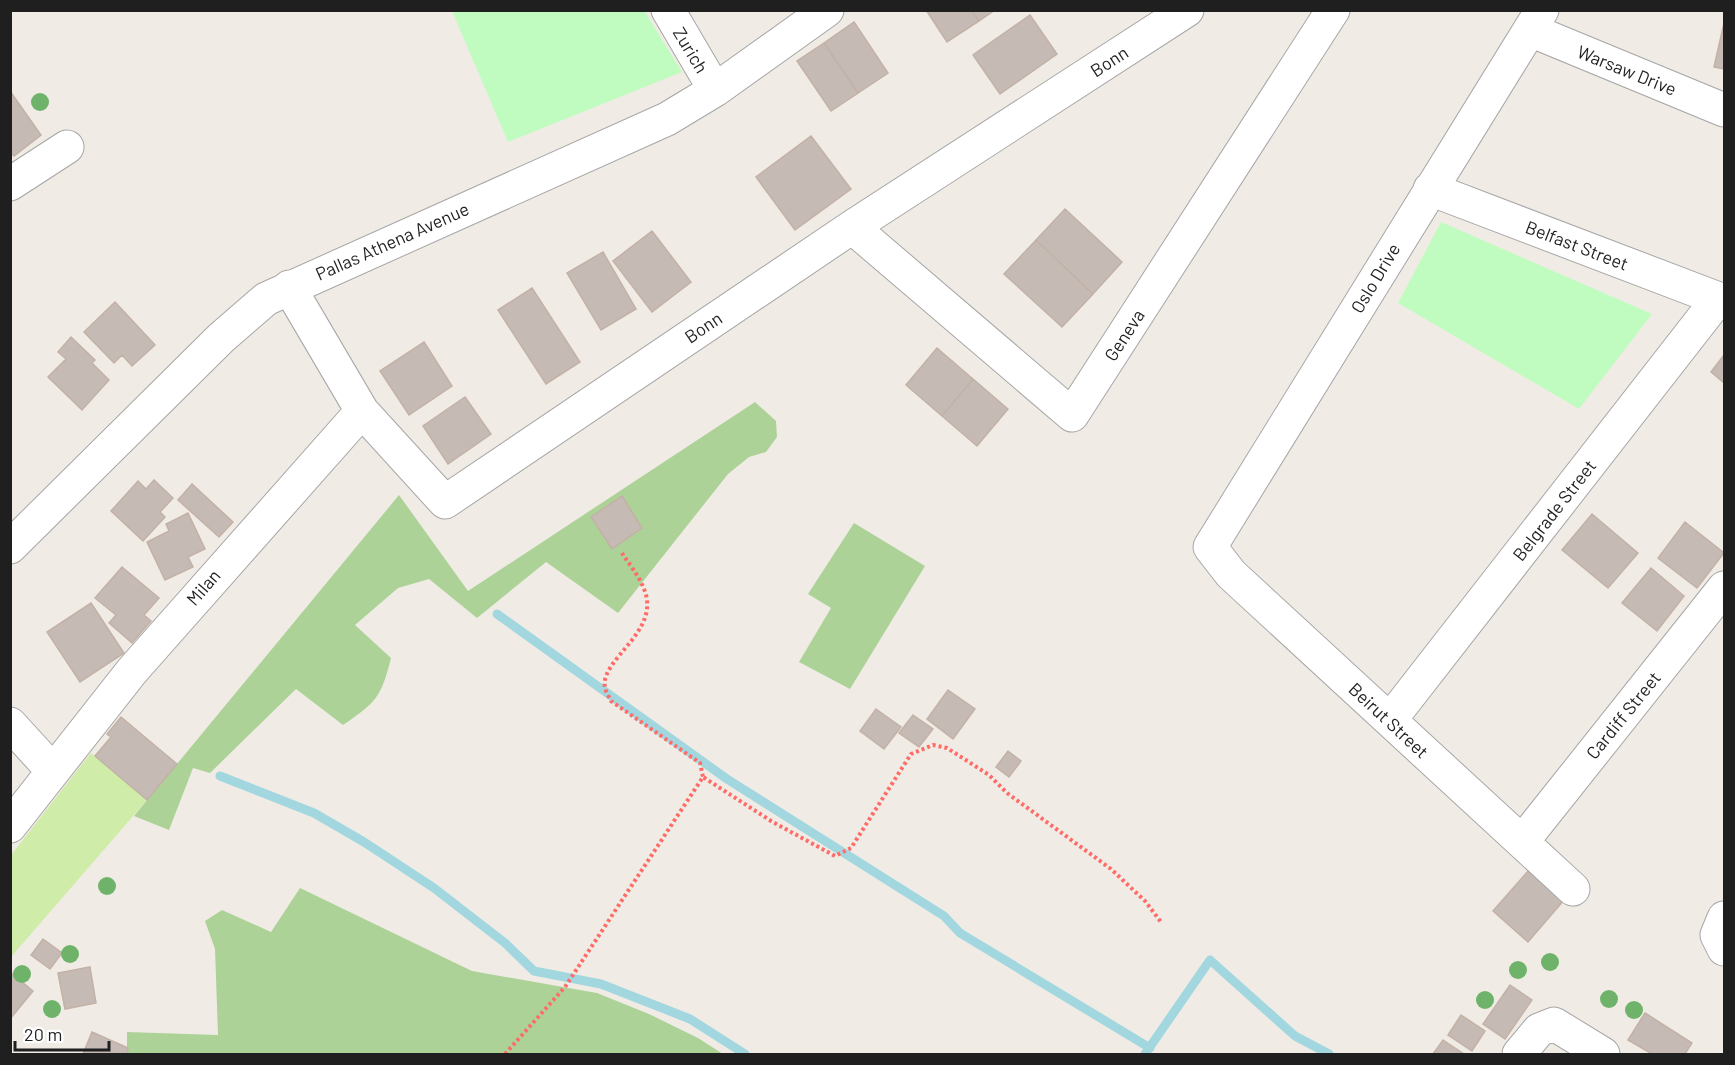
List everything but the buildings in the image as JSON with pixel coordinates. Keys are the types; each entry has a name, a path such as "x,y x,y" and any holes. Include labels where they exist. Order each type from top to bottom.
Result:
{"street":[{"name":"Zurich","path":"668,10 715,90"},
{"name":"Pallas Athena Avenue","path":"10,547 242,317 266,299 668,119 715,90 827,10"},
{"name":"Bonn","path":"289,287 362,411 445,502 852,227 1187,10"},
{"name":"Geneva","path":"852,227 1072,415 1333,10"},
{"name":"Warsaw Drive","path":"1536,20 1725,110"},
{"name":"Oslo Drive","path":"1210,548 1536,20"},
{"path":"10,184 67,147"},
{"name":"Belfast Street","path":"1430,189 1722,300"},
{"name":"Belgrade Street","path":"1390,720 1722,300"},
{"name":"Milan","path":"10,826 95,715 206,584 362,411"},
{"name":"Beirut Street","path":"1210,548 1231,574 1573,889"},
{"name":"Cardiff Street","path":"1522,842 1725,588"},
{"path":"10,724 53,771"},
{"path":"1725,918 1717,935 1725,949"},
{"path":"1519,1054 1539,1030 1554,1024 1603,1054"}],"path":[{"path":"622,553 644,590 647,610 642,625 606,676 605,687 611,701 700,763 703,777 771,821 835,856 850,848 911,754 933,746 947,748 989,776 1007,793 1111,869 1145,901 1161,922"},
{"path":"505,1054 548,1010 565,987 703,777"}],"green space":[{"path":"452,11 645,12 682,72 508,142"},
{"path":"1441,222 1652,314 1579,409 1398,303"},
{"path":"755,402 776,421 777,437 766,452 749,457 728,474 618,613 546,562 477,618 429,579 398,588 355,625 391,658 384,682 376,698 370,704 343,725 296,689 210,773 193,768 169,830 134,816 399,495 468,591"},
{"path":"854,523 925,566 850,689 799,662 831,608 808,594"},
{"path":"91,753 147,800 11,957 11,855"},
{"path":"300,888 472,971 597,993 649,1014 698,1038 723,1054 127,1054 127,1032 218,1035 215,949 205,921 222,910 271,932"}],"waterway":[{"path":"497,614 727,779 944,916 960,933 1150,1048"},
{"path":"220,776 314,813 364,842 434,888 505,943 534,971 601,984 690,1019 745,1054"},
{"path":"1145,1054 1210,960 1295,1036 1329,1054"}]}
